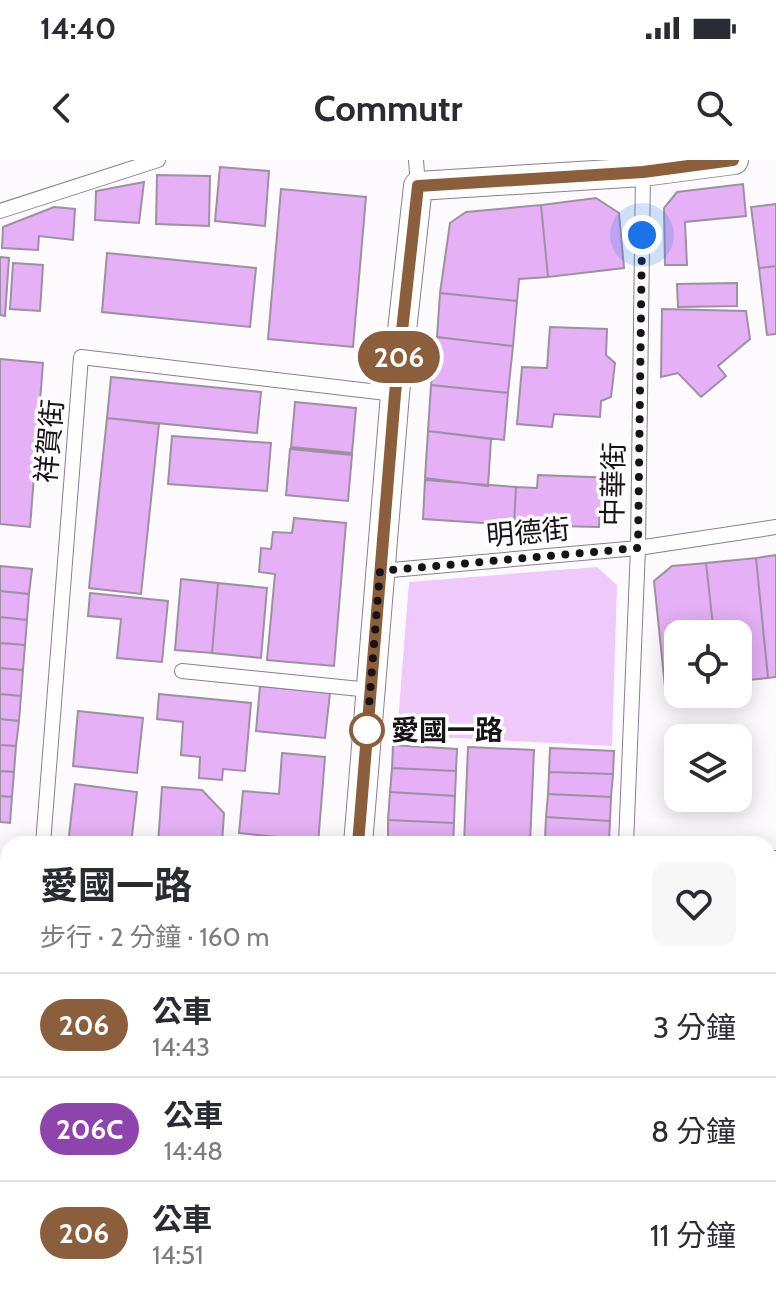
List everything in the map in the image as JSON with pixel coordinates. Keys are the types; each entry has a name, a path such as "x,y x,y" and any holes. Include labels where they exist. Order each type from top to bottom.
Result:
{"street":[{"path":"359,836 395,394 417,173 643,172 734,160"}],"lane":[{"path":"0,211 158,160"},
{"name":"中華街","path":"626,836 638,548 643,172"},
{"name":"祥賀街","path":"44,836 81,357 395,394"},
{"name":"明德街","path":"380,571 638,548 776,527"},
{"path":"182,671 370,690"}],"shaded area":[{"path":"597,567 617,585 612,746 397,735 409,582"}],"building":[{"path":"220,167 269,171 265,226 215,221"},
{"path":"157,175 210,176 209,226 156,224"},
{"path":"144,182 139,223 95,220 96,191"},
{"path":"743,184 746,216 685,222 687,265 665,265 664,208 677,192"},
{"path":"281,189 366,197 353,347 268,339"},
{"path":"596,198 619,213 624,268 548,277 541,205"},
{"path":"776,204 776,266 759,268 751,207"},
{"path":"541,205 548,277 519,279 517,301 440,293 450,223 466,212"},
{"path":"54,207 75,209 73,240 39,236 38,250 2,248 3,227"},
{"path":"107,253 256,268 250,327 102,312"},
{"path":"0,257 9,258 5,316 0,315"},
{"path":"13,263 43,265 40,311 10,309"},
{"path":"776,266 776,334 767,335 759,268"},
{"path":"737,283 737,306 678,307 677,284"},
{"path":"440,293 517,301 513,346 437,337"},
{"path":"662,309 746,311 750,339 718,366 726,376 701,397 678,373 661,377"},
{"path":"550,327 607,329 606,355 615,363 611,397 601,401 600,417 554,414 552,427 517,424 522,367 547,368"},
{"path":"437,337 513,346 508,393 431,385"},
{"path":"0,359 43,363 30,527 0,524"},
{"path":"111,377 261,392 257,433 107,418"},
{"path":"431,385 508,393 504,440 428,431"},
{"path":"295,402 356,408 352,453 291,447"},
{"path":"107,418 159,424 141,594 89,588"},
{"path":"428,431 491,439 488,486 425,478"},
{"path":"172,436 271,443 267,491 168,484"},
{"path":"290,449 352,455 348,501 286,495"},
{"path":"538,475 616,478 614,509 600,508 599,527 514,525 516,487 537,488"},
{"path":"425,480 516,487 514,525 423,519"},
{"path":"294,518 346,523 334,666 267,660 275,574 259,572 261,548 271,549 273,532 292,533"},
{"path":"776,555 776,677 768,678 756,558"},
{"path":"756,558 768,678 752,680 752,620 712,620 706,563"},
{"path":"706,563 712,620 664,620 664,677 654,581 672,566"},
{"path":"0,566 32,569 29,594 0,591"},
{"path":"181,579 218,583 212,653 175,650"},
{"path":"218,583 267,588 261,658 212,653"},
{"path":"0,591 29,594 27,620 0,617"},
{"path":"90,593 168,601 162,662 117,658 121,619 88,616"},
{"path":"0,617 27,620 25,645 0,643"},
{"path":"0,643 25,645 23,670 0,668"},
{"path":"0,668 23,670 21,696 0,694"},
{"path":"260,686 330,693 325,738 256,731"},
{"path":"0,694 21,696 19,721 0,719"},
{"path":"159,694 251,703 245,771 223,769 222,780 199,778 200,757 181,755 183,722 157,719"},
{"path":"78,711 143,718 137,773 73,766"},
{"path":"0,719 19,721 16,746 0,745"},
{"path":"0,745 16,746 14,772 0,771"},
{"path":"393,745 457,749 456,771 392,768"},
{"path":"468,747 534,750 530,836 464,836"},
{"path":"550,748 614,751 613,774 549,772"},
{"path":"282,753 325,757 319,836 239,833 243,791 279,794"},
{"path":"392,768 456,771 455,796 390,792"},
{"path":"0,771 14,772 12,797 0,796"},
{"path":"549,772 613,774 611,797 548,794"},
{"path":"75,784 137,792 132,836 69,836"},
{"path":"162,787 202,790 224,813 223,836 159,836"},
{"path":"390,792 455,796 454,823 388,820"},
{"path":"548,794 611,797 610,821 546,817"},
{"path":"0,796 12,797 10,823 0,822"},
{"path":"546,817 610,821 609,836 545,836"},
{"path":"388,820 454,823 453,836 388,836"}],"bus line":[{"name":"206","path":"359,836 395,394 418,186 643,172 733,160"}],"place":[{"name":"愛國一路","path":"367,730"}],"route":[{"path":"367,730 380,571 638,548 642,235"}]}
